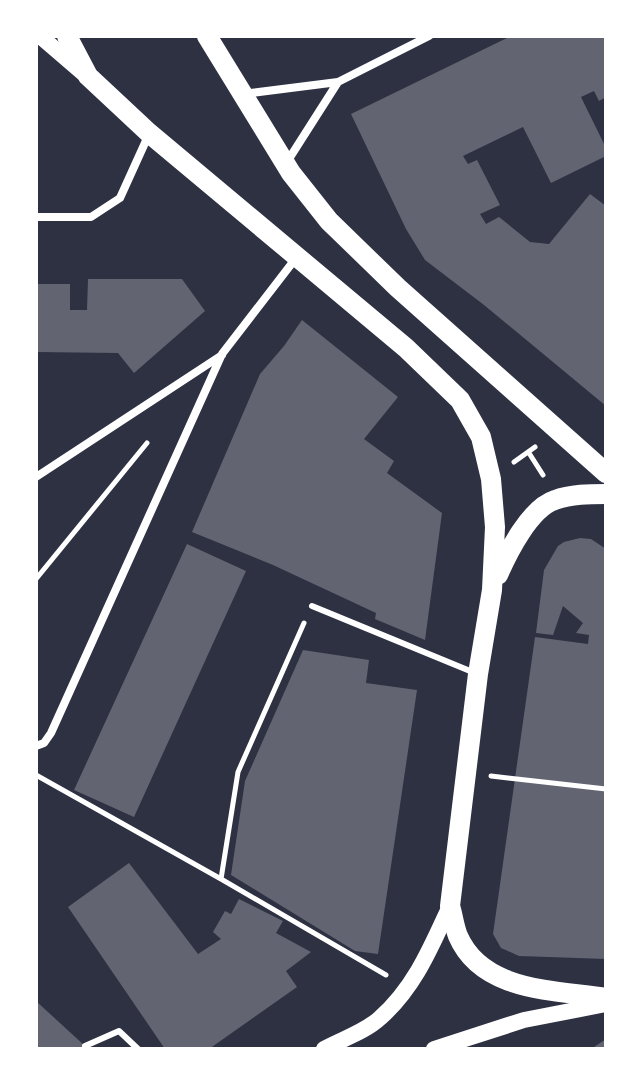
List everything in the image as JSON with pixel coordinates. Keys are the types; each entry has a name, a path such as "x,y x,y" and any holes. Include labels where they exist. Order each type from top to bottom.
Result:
{"main road":[{"path":"40,36 149,133 406,348 460,400 481,437 491,479 495,527 492,590 478,674 450,906 423,965 408,988 378,1020 324,1049"},
{"path":"67,36 88,76"},
{"path":"207,36 286,165 329,221 398,288 606,473"},
{"path":"492,590 507,554 539,508 555,500 606,494"},
{"path":"450,906 458,935 469,953 495,975 513,983 606,998"},
{"path":"434,1049 466,1045 524,1020 606,1004"}],"street":[{"path":"242,94 338,82 429,36"},
{"path":"286,165 338,82"},
{"path":"36,217 91,217 120,198 149,133"},
{"path":"36,746 44,743 51,733 222,354 296,258"},
{"path":"36,477 222,354"}],"lane":[{"path":"312,606 478,674"},
{"path":"85,1046 119,1031 138,1049"}],"path":[{"path":"36,579 147,443"},
{"path":"221,879 238,772 312,606"},
{"path":"466,773 606,789"},
{"path":"36,775 408,988"}],"building":[{"path":"511,36 606,36 606,97 599,101 594,91 581,97 606,148 606,156 551,183 523,127 463,156 468,164 477,160 500,205 480,214 486,224 499,217 530,242 549,244 590,194 606,206 606,406 425,260 406,229 351,114"},
{"path":"88,279 182,279 205,311 134,373 118,353 36,352 36,284 70,284 70,310 87,310"},
{"path":"302,320 398,397 364,439 394,461 387,473 442,513 425,640 375,619 376,613 273,565 192,532 260,374"},
{"path":"580,538 591,539 606,549 606,959 519,956 501,948 493,934 535,637 588,644 589,635 576,633 583,623 563,606 553,635 536,633 544,570 558,546"},
{"path":"187,544 246,571 134,817 74,790"},
{"path":"303,650 369,660 366,683 417,690 378,954 355,951 231,875 245,781"},
{"path":"129,863 198,954 221,939 213,932 225,911 231,914 239,899 283,921 276,933 311,952 286,971 297,987 209,1049 165,1049 68,907"},
{"path":"36,1001 85,1046 87,1049 36,1049"},
{"path":"606,1039 606,1049 591,1049"}]}
